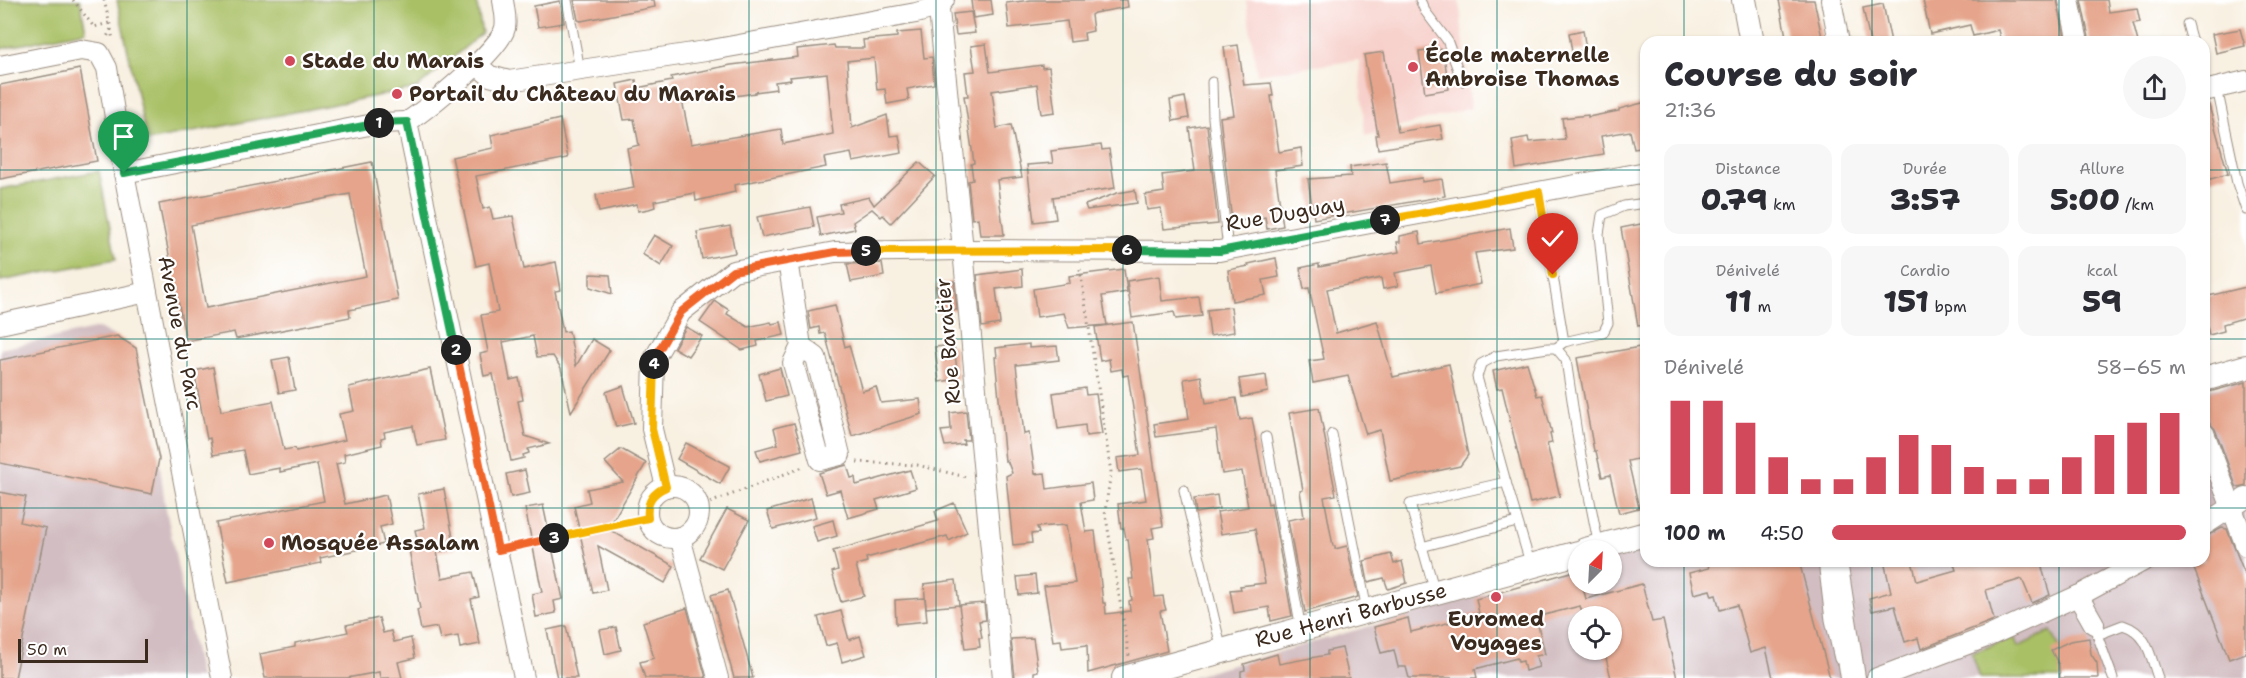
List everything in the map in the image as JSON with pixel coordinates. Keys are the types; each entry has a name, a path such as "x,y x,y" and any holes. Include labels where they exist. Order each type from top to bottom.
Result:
{"street":[{"path":"124,173 379,123 407,122 423,111 495,45 505,30 503,0"},
{"path":"1744,0 1751,36"},
{"path":"1831,0 1838,36"},
{"path":"2069,0 2077,36"},
{"path":"476,64 490,76 509,81 706,51 905,15 940,2"},
{"name":"Rue Baratier","path":"940,2 1003,678"},
{"path":"0,66 81,50 99,52"},
{"name":"Avenue du Parc","path":"99,52 107,68 124,173 222,678"},
{"path":"2210,89 2246,81"},
{"path":"407,122 524,678"},
{"name":"Rue Duguay","path":"666,487 652,429 654,359 681,312 733,271 835,252 1220,251 1640,173"},
{"path":"788,260 801,346 793,363 820,460 840,454 816,357 801,346"},
{"path":"0,324 147,292"},
{"path":"2210,377 2246,367"},
{"path":"2210,445 2239,503 2246,546"},
{"path":"666,487 684,488 696,499 699,507 697,522 693,529 680,537 666,537 660,534 654,530 648,518 647,510 653,495 666,487"},
{"path":"2210,521 2239,503"},
{"name":"Rue Henri Barbusse","path":"1622,541 1640,536"},
{"path":"680,537 718,678"},
{"name":"Rue Henri Barbusse","path":"1128,677 1568,556"},
{"path":"1836,567 1853,678"},
{"path":"1877,678 1989,636 2078,596 2132,567"},
{"path":"2078,596 2096,629"}],"lane":[{"path":"567,0 580,70"},
{"path":"1420,0 1425,11 1448,40 1462,81"},
{"path":"2187,24 2190,36"},
{"path":"1212,82 1213,118 1228,249"},
{"path":"2210,99 2246,210"},
{"path":"1539,192 1560,345 1566,360 1578,440 1586,540"},
{"path":"1532,566 1517,522 1477,377 1481,363 1496,356 1548,348 1603,333 1608,323 1599,234 1602,215 1624,206 1640,204"},
{"path":"1332,434 1367,610"},
{"path":"1266,437 1301,629"},
{"path":"1435,592 1410,504 1506,482"},
{"path":"1184,490 1222,651"},
{"path":"1421,548 1517,522"},
{"path":"1824,567 1830,620 1840,663 1853,678"},
{"path":"1852,607 1857,641 1853,678"},
{"path":"2113,678 2096,629 2122,625 2143,636 2158,678"}],"path":[{"path":"73,0 94,27 109,23"},
{"path":"99,52 111,29 104,0"},
{"path":"1077,250 1111,472 1104,511 1128,677"},
{"path":"498,550 648,518"}],"shaded area":[{"name":"École maternelle Ambroise Thomas","path":"1246,0 1459,0 1471,108 1365,136 1359,60 1257,74"},
{"path":"99,328 136,348 200,678 0,678 0,349"},
{"path":"2246,378 2246,678 1187,678 1568,570 1568,594 1622,594 1622,555 1640,550 1640,567 2210,567 2210,389"}],"green space":[{"path":"0,0 80,0 86,31 0,49"},
{"name":"Stade du Marais","path":"117,0 476,0 482,33 417,88 147,141"},
{"path":"99,171 116,259 0,281 0,189"},
{"path":"2051,631 2059,646 2061,678 1980,678 1972,653 2014,637 2018,647"}],"building":[{"path":"574,0 654,0 655,7 581,21 578,20"},
{"path":"971,0 991,0 993,15 973,18"},
{"path":"1031,0 1127,0 1128,7 1094,13 1091,15 1093,31 1084,33 1085,40 1070,42 1067,21 1009,28 1006,3"},
{"path":"1779,0 1814,0 1822,36 1786,36"},
{"path":"1923,0 2057,0 2065,36 2000,36 1998,30 1973,36 1970,25 1930,34"},
{"path":"2081,0 2107,0 2109,12 2137,8 2140,22 2133,23 2136,36 2089,36"},
{"path":"560,1 564,23 538,27 534,6"},
{"path":"1883,4 1890,36 1869,36 1863,8"},
{"path":"971,12 975,33 956,35 953,14"},
{"path":"2240,29 2245,46 2216,53 2212,34"},
{"path":"1583,30 1586,50 1572,52 1569,33"},
{"path":"921,31 924,58 932,57 934,84 907,89 909,100 887,104 885,89 877,90 874,58 847,61 852,128 887,115 890,136 899,135 902,153 853,162 851,153 824,158 826,167 734,185 735,192 696,201 695,193 654,201 655,207 649,209 638,211 637,204 599,212 596,195 634,188 627,148 639,145 634,119 624,120 617,84 636,80 637,88 672,81 671,77 731,65 798,57 797,49 834,45 835,48 864,48 863,40 897,37 897,33","holes":["827,73 833,134 783,144 781,129 691,144 682,100 710,95 714,99 755,93 776,89 775,82 791,80 790,77"]},
{"path":"986,44 990,72 1042,65 1042,68 1049,67 1055,112 1041,114 1037,84 992,91 997,128 1011,125 1022,177 997,180 1004,235 980,235 978,218 972,219 968,181 973,180 971,164 974,163 964,96 968,96 965,72 975,71 971,46"},
{"path":"1238,45 1244,85 1271,83 1279,152 1301,148 1303,166 1275,170 1283,226 1267,229 1265,217 1232,222 1220,117 1234,115 1224,47"},
{"path":"1443,49 1449,89 1425,93 1419,52"},
{"path":"1384,52 1398,132 1440,125 1443,139 1378,149 1376,135 1378,135 1364,55"},
{"path":"80,69 97,161 0,179 0,85"},
{"path":"1185,97 1189,118 1173,121 1170,100"},
{"path":"1640,104 1640,148 1634,149 1630,131 1601,136 1604,154 1516,169 1512,140 1528,137 1529,142 1565,139 1562,118 1588,115 1588,117 1619,111 1619,109"},
{"path":"2210,109 2228,174 2210,179"},
{"path":"560,119 568,158 476,176 483,209 490,207 493,219 513,216 524,269 556,262 561,290 555,291 563,332 569,331 576,366 592,339 610,350 571,412 561,368 553,356 537,357 533,336 503,342 510,380 519,378 523,400 518,401 525,436 549,444 528,449 529,453 523,455 524,458 511,461 493,374 484,376 480,354 488,352 481,315 498,312 489,263 476,266 452,157 493,148 491,135"},
{"path":"1207,125 1218,224 1164,229 1161,208 1147,210 1145,195 1164,192 1162,175 1195,171 1189,128"},
{"path":"1101,145 1102,150 1109,149 1115,188 1053,197 1056,219 1034,222 1027,165 1053,163 1051,151"},
{"path":"372,162 398,300 349,310 350,317 236,339 234,332 186,341 159,204","holes":["350,194 366,276 206,308 191,225"]},
{"path":"919,162 935,176 891,223 872,209 853,222 855,229 821,236 817,217 841,212 839,204 869,197 874,205"},
{"path":"1386,162 1390,183 1422,178 1422,182 1442,179 1445,196 1314,219 1308,179 1351,176 1350,167"},
{"path":"1135,190 1137,203 1087,210 1085,205 1117,193"},
{"path":"810,207 814,227 762,237 757,217"},
{"path":"1640,224 1640,326 1638,326 1621,228"},
{"path":"730,226 735,253 702,259 697,232"},
{"path":"1510,228 1513,248 1475,253 1481,284 1436,293 1431,266 1395,273 1398,286 1383,289 1381,278 1327,289 1336,333 1377,321 1393,377 1449,364 1468,455 1460,466 1390,481 1380,430 1366,434 1348,376 1313,383 1309,361 1324,359 1309,288 1304,289 1300,268 1319,264 1319,267 1399,252 1397,242 1400,242 1400,236 1419,232 1421,244"},
{"path":"654,235 673,246 661,266 642,254"},
{"path":"1276,258 1279,277 1263,280 1266,295 1232,301 1228,270"},
{"path":"882,263 884,276 851,282 847,264"},
{"path":"1022,269 1023,286 996,289 1000,324 982,327 977,275"},
{"path":"1124,269 1127,292 1102,296 1107,325 1069,328 1064,313 1037,317 1033,289 1070,283 1069,276"},
{"path":"590,274 610,275 612,294 590,287"},
{"path":"1159,276 1162,301 1199,297 1202,316 1176,319 1174,312 1132,318 1127,281"},
{"path":"954,281 957,310 939,309 936,286"},
{"path":"2246,287 2246,317 2223,324 2224,331 2210,335 2210,296"},
{"path":"715,301 729,310 727,314 748,327 781,322 784,335 757,341 758,346 742,350 700,322"},
{"path":"835,305 845,347 849,345 862,391 876,387 881,403 920,399 922,414 852,436 825,333 820,334 819,327 811,329 808,311"},
{"path":"1231,307 1234,332 1210,336 1207,310"},
{"path":"1133,322 1163,526 1152,528 1154,538 1148,539 1155,597 1163,596 1166,610 1160,611 1167,651 1088,673 1087,645 1062,648 1061,640 1053,641 1044,586 1075,583 1066,525 1037,527 1039,533 1031,534 1032,543 1013,545 1006,476 1012,473 1007,460 1005,461 996,348 1029,344 1029,348 1057,346 1059,360 1016,365 1024,434 1029,433 1035,474 1045,473 1047,489 1091,483 1093,500 1081,502 1086,532 1095,531 1106,614 1130,611 1129,601 1132,600 1129,579 1133,579 1128,539 1126,539 1124,528 1121,528 1118,504 1146,500 1141,469 1119,472 1117,458 1140,455 1128,375 1123,376 1122,369 1111,371 1109,359 1100,361 1095,327"},
{"path":"686,327 702,336 688,356 674,348"},
{"path":"117,336 136,348 159,459 152,494 0,463 0,360"},
{"path":"954,345 958,379 939,382 935,347"},
{"path":"1640,347 1640,458 1628,461 1639,508 1619,513 1610,475 1602,477 1596,451 1594,451 1577,358"},
{"path":"289,357 295,390 279,393 272,360"},
{"path":"1527,363 1537,396 1542,395 1552,433 1550,434 1552,443 1547,444 1560,496 1530,503 1502,388 1497,389 1493,371"},
{"path":"213,367 221,411 273,401 284,450 295,448 296,451 345,440 339,414 354,411 349,387 430,369 445,440 417,445 413,426 384,432 385,437 381,438 382,445 344,454 345,462 336,464 345,504 386,495 392,524 380,527 384,544 320,558 321,563 228,582 216,523 324,501 317,464 280,472 280,468 248,474 243,450 213,455 210,438 207,439 194,371"},
{"path":"780,368 787,396 766,401 759,374"},
{"path":"1266,375 1268,392 1242,397 1239,379"},
{"path":"1201,376 1206,403 1236,398 1240,420 1252,418 1292,616 1271,621 1269,607 1234,613 1230,590 1241,589 1240,586 1265,583 1255,529 1221,534 1217,512 1248,507 1242,471 1222,474 1216,429 1156,437 1154,424 1189,419 1184,379"},
{"path":"2246,382 2246,486 2240,488 2236,486 2215,429 2210,424 2210,392"},
{"path":"623,386 634,423 616,427 606,392"},
{"path":"1085,388 1086,395 1096,394 1102,434 1086,436 1085,425 1058,429 1053,393"},
{"path":"1319,408 1336,495 1324,497 1333,546 1335,549 1347,546 1358,597 1305,612 1288,520 1304,517 1300,491 1303,490 1289,413"},
{"path":"966,411 969,440 963,440 964,444 945,446 941,431 951,430 950,413"},
{"path":"794,423 802,450 760,461 756,450 778,444 774,428"},
{"path":"686,443 730,466 720,484 677,459"},
{"path":"621,449 646,463 608,529 674,566 665,583 598,546 607,590 593,593 574,506 590,502 587,489 623,482 605,462"},
{"path":"847,465 851,478 855,477 856,485 910,470 916,488 876,500 879,509 848,518 840,490 826,494 819,473"},
{"path":"525,470 530,493 511,497 506,474"},
{"path":"444,489 455,549 437,552 442,578 473,572 479,597 471,599 480,644 460,648 458,636 440,639 437,627 421,630 417,610 420,609 409,549 419,547 415,530 425,528 418,494"},
{"path":"0,492 26,497 20,522 46,528 15,678 0,678"},
{"path":"1217,495 1219,509 1196,513 1194,499"},
{"path":"811,498 816,517 773,529 767,511"},
{"path":"954,503 967,532 949,541 947,536 866,558 867,562 856,565 864,596 841,602 832,572 838,570 833,551 938,521 935,511"},
{"path":"543,505 563,599 554,601 556,613 536,617 532,594 542,592 525,508"},
{"path":"727,509 749,520 722,569 700,558"},
{"path":"833,520 837,536 817,542 812,526"},
{"path":"2222,528 2227,529 2246,577 2246,653 2229,659 2193,567 2210,567 2210,534"},
{"path":"1391,554 1394,564 1402,561 1407,583 1388,589 1384,578 1368,582 1364,561"},
{"path":"1801,567 1830,678 1773,678 1766,648 1750,653 1737,605 1720,610 1716,595 1712,596 1710,590 1694,594 1689,573 1709,568"},
{"path":"1885,567 1914,567 1917,581 1956,570 1955,567 2042,567 2050,595 2032,603 2022,579 1986,590 1994,620 1921,649 1918,638 1905,642 1895,606 1872,611 1869,598 1891,592"},
{"path":"1568,573 1568,594 1585,594 1586,599 1605,594 1622,594 1622,589 1642,584 1652,622 1663,620 1677,678 1611,678 1606,660 1622,660 1622,606 1568,606 1568,609 1536,617 1545,654 1536,656 1539,667 1525,671 1523,661 1518,662 1517,658 1475,669 1477,678 1409,678 1406,667 1398,667 1394,650 1381,653 1374,627 1408,618 1411,632 1463,619 1462,617 1479,613 1476,599"},
{"path":"1035,575 1037,593 1019,595 1017,577"},
{"path":"956,580 959,605 926,608 924,584"},
{"path":"728,590 753,678 734,678 711,595"},
{"path":"925,598 927,621 896,624 895,600"},
{"path":"984,603 986,620 979,621 982,638 979,638 980,647 965,649 959,605"},
{"path":"687,608 706,678 645,678 640,662 654,658 643,622"},
{"path":"841,611 849,640 860,636 866,655 842,662 837,643 826,646 818,617"},
{"path":"379,618 383,633 391,631 394,642 411,638 415,658 398,662 402,678 380,678 379,672 347,678 265,678 260,654 295,647 295,643 348,632 346,625"},
{"path":"566,626 577,678 557,678 553,660 547,630"},
{"path":"616,627 621,650 605,654 600,630"},
{"path":"1033,638 1038,671 1034,672 1034,678 1015,678 1011,639"},
{"path":"2089,638 2091,654 2097,663 2098,678 2060,678 2059,665 2051,650 2070,641"},
{"path":"1342,648 1349,678 1241,678 1241,671 1245,670 1244,664 1277,654 1279,664 1327,655 1327,651"}],"place":[{"name":"Stade du Marais","path":"290,61"},
{"name":"École maternelle Ambroise Thomas","path":"1413,67"},
{"name":"Portail du Château du Marais","path":"397,94"},
{"name":"Mosquée Assalam","path":"269,543"},
{"name":"Euromed Voyages","path":"1496,597"}],"route":[{"path":"124,173 379,123 407,122 498,550 648,518 647,510 653,495 666,487 652,429 654,359 681,312 733,271 835,252 1220,251 1539,192 1553,275"}]}
